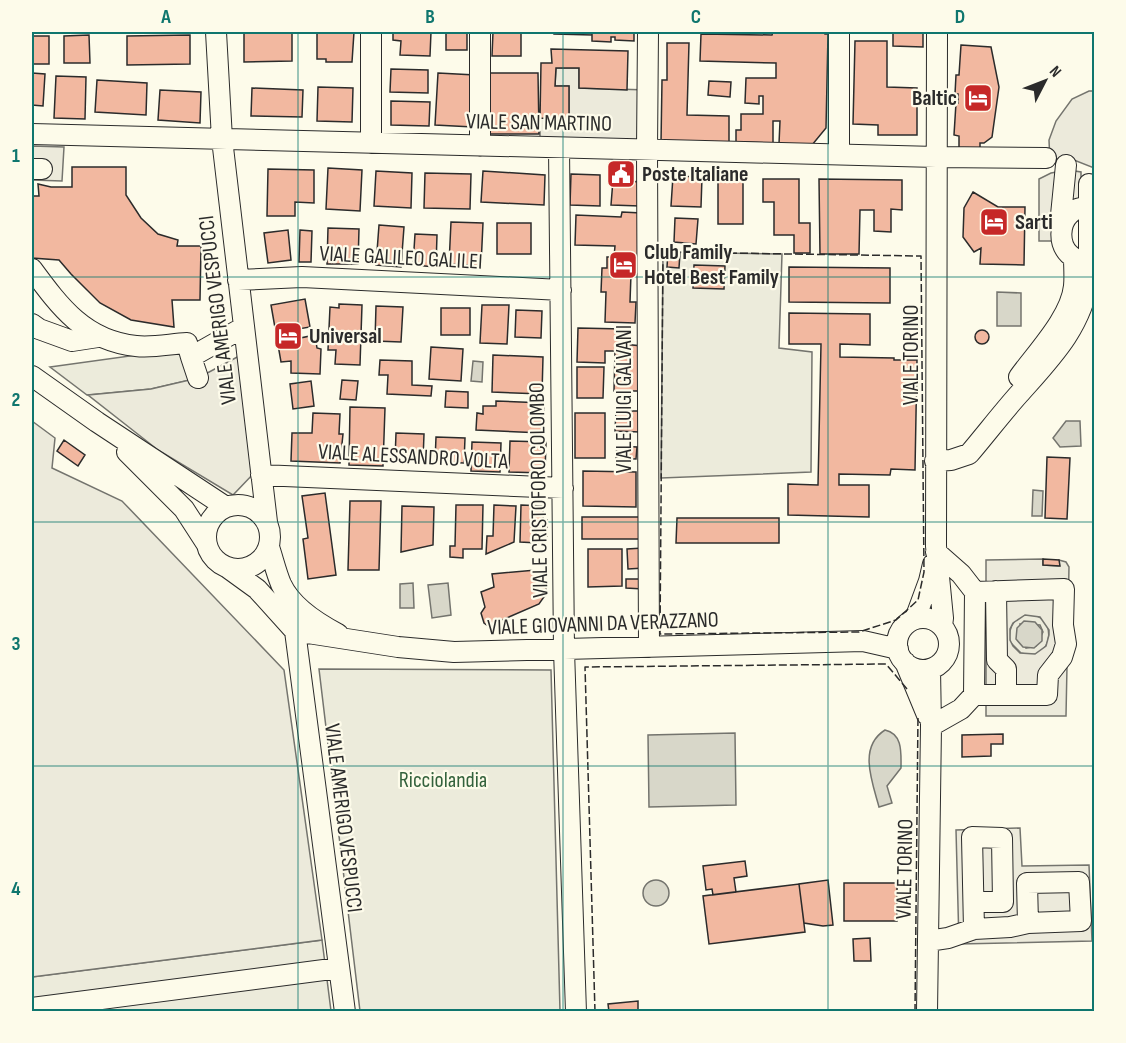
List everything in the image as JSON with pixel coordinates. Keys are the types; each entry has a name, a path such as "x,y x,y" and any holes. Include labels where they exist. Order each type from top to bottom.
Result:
{"street":[{"name":"VIALE AMERIGO VESPUCCI","path":"216,32 222,139 267,522"},
{"path":"370,32 371,143"},
{"path":"480,32 480,146"},
{"name":"VIALE LUIGI GALVANI","path":"648,32 649,647"},
{"path":"839,32 839,154"},
{"name":"VIALE TORINO","path":"937,32 935,461 936,552 942,626"},
{"name":"VIALE SAN MARTINO","path":"32,134 1046,158"},
{"name":"VIALE CRISTOFORO COLOMBO","path":"559,148 564,650 576,1011"},
{"path":"1066,165 1061,215 1062,244 1086,262"},
{"path":"1001,415 1013,385 1062,319 1071,303 1075,286 1086,262 1090,203"},
{"path":"1062,226 1072,212 1090,203"},
{"path":"32,269 60,307 98,337"},
{"name":"VIALE GALILEO GALILEI","path":"238,280 302,277 561,290"},
{"path":"935,461 951,460 969,454 1001,415 1038,390 1079,339 1095,311"},
{"path":"32,324 39,329 72,341 98,337 136,346 187,343 198,378"},
{"path":"191,357 244,327"},
{"path":"32,376 97,422 231,506 254,509 267,522 270,530 269,547 264,556 248,568 228,568"},
{"path":"97,422 184,508 214,558 257,589 295,631"},
{"path":"206,543 206,532 217,512 231,506 261,475"},
{"name":"VIALE ALESSANDRO VOLTA","path":"261,475 563,488"},
{"name":"VIALE GIOVANNI DA VERAZZANO","path":"269,547 282,586 295,604 323,626 346,638"},
{"path":"931,726 961,709 974,695 975,592 961,574 936,552"},
{"name":"VIALE TORINO","path":"910,622 929,581 936,552"},
{"path":"974,695 1047,695 1048,675 1062,657 1066,644 1063,626 1064,589 975,592"},
{"path":"996,591 997,660 1006,669 1006,694"},
{"path":"932,619 942,626 949,642 947,653 940,663 930,669 917,669 902,656 898,636 910,622 932,619"},
{"name":"VIALE GIOVANNI DA VERAZZANO","path":"295,631 398,647 454,652 863,641 910,622"},
{"name":"VIALE AMERIGO VESPUCCI","path":"295,631 345,1011"},
{"name":"VIALE GIOVANNI DA VERAZZANO","path":"863,641 902,656"},
{"name":"VIALE TORINO","path":"902,656 931,726"},
{"name":"VIALE TORINO","path":"927,1011 930,669"},
{"path":"974,902 974,928"},
{"path":"928,941 948,938 974,928 1010,927 1028,923"},
{"path":"32,1008 339,968"}],"green space":[{"path":"663,252 782,254 779,348 812,352 811,472 661,478"},
{"path":"180,349 190,380 151,389 87,395 50,367"},
{"path":"1023,615 1035,615 1043,620 1048,628 1049,636 1046,645 1041,651 1032,655 1021,653 1010,642 1011,626","holes":["1020,624 1040,625 1043,632 1036,646 1026,648"]},
{"name":"Ricciolandia","path":"319,669 551,670 560,1011 360,1011"},
{"path":"322,940 331,1011 32,1011 32,977"}],"shaded area":[{"path":"556,68 579,68 579,88 648,90 647,150 540,147 540,118 569,119 569,86 555,86"},
{"path":"1094,91 1094,168 1074,160 1050,162 1049,140 1056,121 1072,99"},
{"path":"32,146 64,147 62,181 32,180"},
{"path":"1068,170 1081,172 1081,201 1053,241 1039,241 1039,179 1051,173"},
{"path":"997,292 1021,293 1021,326 997,326"},
{"path":"241,355 256,471 233,495 158,450 88,395 151,389 198,378"},
{"path":"473,361 483,362 482,382 471,381"},
{"path":"32,421 55,438 52,468 122,501 284,670 322,940 32,977"},
{"path":"1066,421 1080,421 1081,446 1060,447 1053,438"},
{"path":"1033,490 1043,491 1042,516 1032,516"},
{"path":"1043,559 1043,565 1059,566 1059,560 1066,562 1069,567 1066,716 986,716 986,560","holes":["1025,615 1040,617 1049,630 1046,646 1035,654 1020,653 1010,640 1010,629 1013,623"]},
{"path":"413,583 414,608 400,608 400,584"},
{"path":"448,583 451,615 432,618 428,585"},
{"path":"1024,621 1035,622 1042,630 1042,641 1034,648 1023,647 1016,639 1017,628"},
{"path":"885,730 891,732 898,740 901,750 901,768 887,786 892,803 879,807 871,776 869,755 877,737"},
{"path":"735,733 736,805 649,807 648,735"},
{"path":"1020,828 1022,866 1089,865 1092,941 959,944 956,830"},
{"path":"656,880 665,884 669,893 665,902 656,906 647,902 643,893 647,884"}],"building":[{"path":"244,32 292,32 292,61 244,62"},
{"path":"317,32 354,32 352,62 326,62 326,59 317,59"},
{"path":"393,32 431,32 430,56 400,55 401,41 393,40"},
{"path":"446,32 467,32 467,50 446,50"},
{"path":"493,32 521,32 521,56 492,56"},
{"path":"554,32 592,32 592,35 554,34"},
{"path":"592,32 634,32 634,41 615,40 615,37 611,37 611,42 592,41"},
{"path":"773,32 825,32 828,34 826,128 812,145 779,144 780,121 773,121 773,143 736,142 736,130 741,130 741,114 763,114 763,96 759,96 759,104 745,103 746,78 776,78 776,63 700,61 701,34 772,35"},
{"path":"893,32 923,32 923,47 893,46"},
{"path":"89,35 90,63 64,63 64,36"},
{"path":"190,35 190,64 127,65 127,36"},
{"path":"32,36 49,36 49,64 32,64"},
{"path":"855,41 887,41 887,87 917,88 917,135 878,135 878,125 853,124"},
{"path":"667,43 689,43 687,115 729,116 729,143 661,143 662,80 667,80"},
{"name":"Baltic","path":"961,45 991,47 999,87 992,137 980,143 980,150 959,148 959,136 954,135 956,103 958,103 958,94 955,94 956,75 959,75"},
{"path":"551,49 628,51 627,90 579,88 579,68 556,68 555,86 569,86 569,119 540,118 541,63 552,63"},
{"path":"391,69 428,70 428,93 390,92"},
{"path":"32,73 45,74 43,106 32,105"},
{"path":"438,73 475,75 473,127 435,125"},
{"path":"489,73 538,73 539,134 489,134"},
{"path":"56,76 86,77 85,119 54,118"},
{"path":"97,80 147,83 146,115 95,112"},
{"path":"709,81 731,82 730,97 708,95"},
{"path":"318,87 353,88 352,122 317,121"},
{"path":"252,88 303,90 302,117 251,116"},
{"path":"160,90 201,92 200,123 158,120"},
{"path":"391,101 430,102 429,126 391,125"},
{"path":"72,167 126,167 126,195 141,218 158,234 178,240 177,246 201,246 200,300 172,300 174,327 131,320 100,303 59,260 32,258 32,196 39,196 38,184 51,187 72,187"},
{"path":"328,168 362,170 360,211 326,209"},
{"path":"268,169 314,170 314,203 295,202 295,216 267,216"},
{"path":"376,171 412,173 411,208 374,206"},
{"path":"483,171 545,175 544,205 481,202"},
{"path":"425,173 471,174 470,209 424,208"},
{"path":"571,174 600,175 600,206 570,205"},
{"path":"673,176 702,177 701,207 671,206"},
{"path":"718,176 743,177 743,224 718,224"},
{"path":"763,179 799,179 799,223 810,223 810,253 794,253 794,235 774,235 774,202 763,202"},
{"path":"819,179 902,180 902,210 891,209 891,232 874,231 874,210 860,210 859,254 820,254"},
{"path":"613,180 641,182 640,206 611,205"},
{"name":"Sarti","path":"973,192 998,207 1025,207 1024,265 980,264 981,248 974,252 963,237 964,208"},
{"name":"Club Family Hotel Best Family","path":"622,212 641,213 639,274 631,274 630,302 636,302 635,323 605,322 606,292 601,292 602,268 607,268 607,257 614,257 615,246 575,245 576,215 621,217"},
{"path":"675,218 698,219 696,244 674,242"},
{"path":"451,222 483,223 481,266 449,264"},
{"path":"497,223 531,223 531,254 497,254"},
{"path":"379,225 404,227 401,267 376,265"},
{"path":"328,228 359,229 358,264 327,264"},
{"path":"288,230 291,260 268,263 264,233"},
{"path":"300,230 312,231 311,262 299,262"},
{"path":"415,234 437,235 436,267 413,265"},
{"path":"668,252 680,253 679,268 667,267"},
{"path":"694,265 725,266 724,289 693,288"},
{"path":"789,267 890,268 890,303 789,302"},
{"name":"Universal","path":"305,299 310,327 298,329 300,338 315,335 317,348 321,349 320,374 291,373 291,361 281,362 271,305"},
{"path":"339,304 362,305 360,365 335,364 336,350 328,350 330,307 339,308"},
{"path":"482,305 509,305 507,344 480,343"},
{"path":"376,306 403,307 401,342 375,341"},
{"path":"441,308 470,308 470,335 441,335"},
{"path":"516,310 542,311 541,338 515,337"},
{"path":"789,313 870,314 870,345 840,344 840,357 917,360 915,470 891,469 890,475 839,474 839,485 869,485 869,517 788,515 788,484 818,485 821,344 789,344"},
{"path":"578,328 623,329 623,344 642,346 641,391 614,391 615,351 605,351 605,363 577,362"},
{"path":"979,330 985,330 989,337 985,344 979,344 975,340 975,334"},
{"path":"431,347 463,349 461,381 429,379"},
{"path":"493,355 543,357 542,394 492,392"},
{"path":"380,360 412,361 412,385 432,386 431,396 387,394 388,375 379,375"},
{"path":"577,367 604,367 603,398 577,398"},
{"path":"342,380 358,381 356,400 340,399"},
{"path":"311,381 314,406 293,409 290,384"},
{"path":"446,391 468,392 468,408 445,407"},
{"path":"496,401 544,403 542,433 476,430 477,413 483,414 483,406 496,406"},
{"path":"350,407 385,408 383,466 349,465"},
{"path":"616,411 640,411 640,432 615,431"},
{"path":"313,413 340,414 339,434 343,434 340,463 291,461 292,433 312,433"},
{"path":"575,413 605,413 605,458 575,458"},
{"path":"396,433 424,434 423,461 395,460"},
{"path":"436,437 465,438 464,463 435,462"},
{"path":"64,440 85,455 78,466 57,451"},
{"path":"510,441 546,442 545,473 509,472"},
{"path":"472,442 501,443 500,472 471,471"},
{"path":"617,446 637,447 636,459 616,458"},
{"path":"1047,457 1070,458 1067,519 1045,518"},
{"path":"583,471 636,472 636,507 583,506"},
{"path":"325,493 336,575 308,579 303,539 308,538 302,496"},
{"path":"350,501 381,501 379,570 348,570"},
{"path":"456,505 483,505 482,549 463,549 463,558 450,557 450,546 455,546"},
{"path":"494,505 516,506 514,542 486,554 487,536 493,536"},
{"path":"521,505 543,506 543,520 547,520 547,536 538,536 538,543 520,542"},
{"path":"402,506 434,507 433,545 401,552"},
{"path":"582,517 639,517 639,539 582,539"},
{"path":"677,518 779,518 779,543 676,543"},
{"path":"643,548 644,568 628,569 627,549"},
{"path":"588,549 622,549 622,586 588,587"},
{"path":"1043,559 1059,560 1060,566 1043,565"},
{"path":"536,570 544,579 546,586 546,594 539,604 488,626 484,623 481,613 485,607 481,592 494,587 492,574"},
{"path":"626,579 643,579 643,589 626,588"},
{"path":"1003,734 1003,744 991,744 991,756 962,757 962,735"},
{"path":"745,861 747,876 734,878 736,892 713,895 712,889 706,890 703,866"},
{"path":"828,880 833,925 804,923 799,884"},
{"path":"844,883 897,883 897,921 844,921"},
{"path":"799,884 805,932 709,944 703,896"},
{"path":"870,938 871,961 854,961 853,939"},
{"path":"638,1001 638,1012 609,1012 608,1004"}],"fence":[{"path":"663,252 921,256 924,572 918,600 896,620 859,632 660,634 663,252"},
{"path":"595,1012 585,667 886,664 907,689"},
{"path":"915,1012 918,715"}],"place":[{"name":"Baltic","path":"978,98"},
{"name":"Poste Italiane","path":"621,174"},
{"name":"Sarti","path":"994,222"},
{"name":"Club Family Hotel Best Family","path":"623,265"},
{"name":"Universal","path":"288,336"}]}
